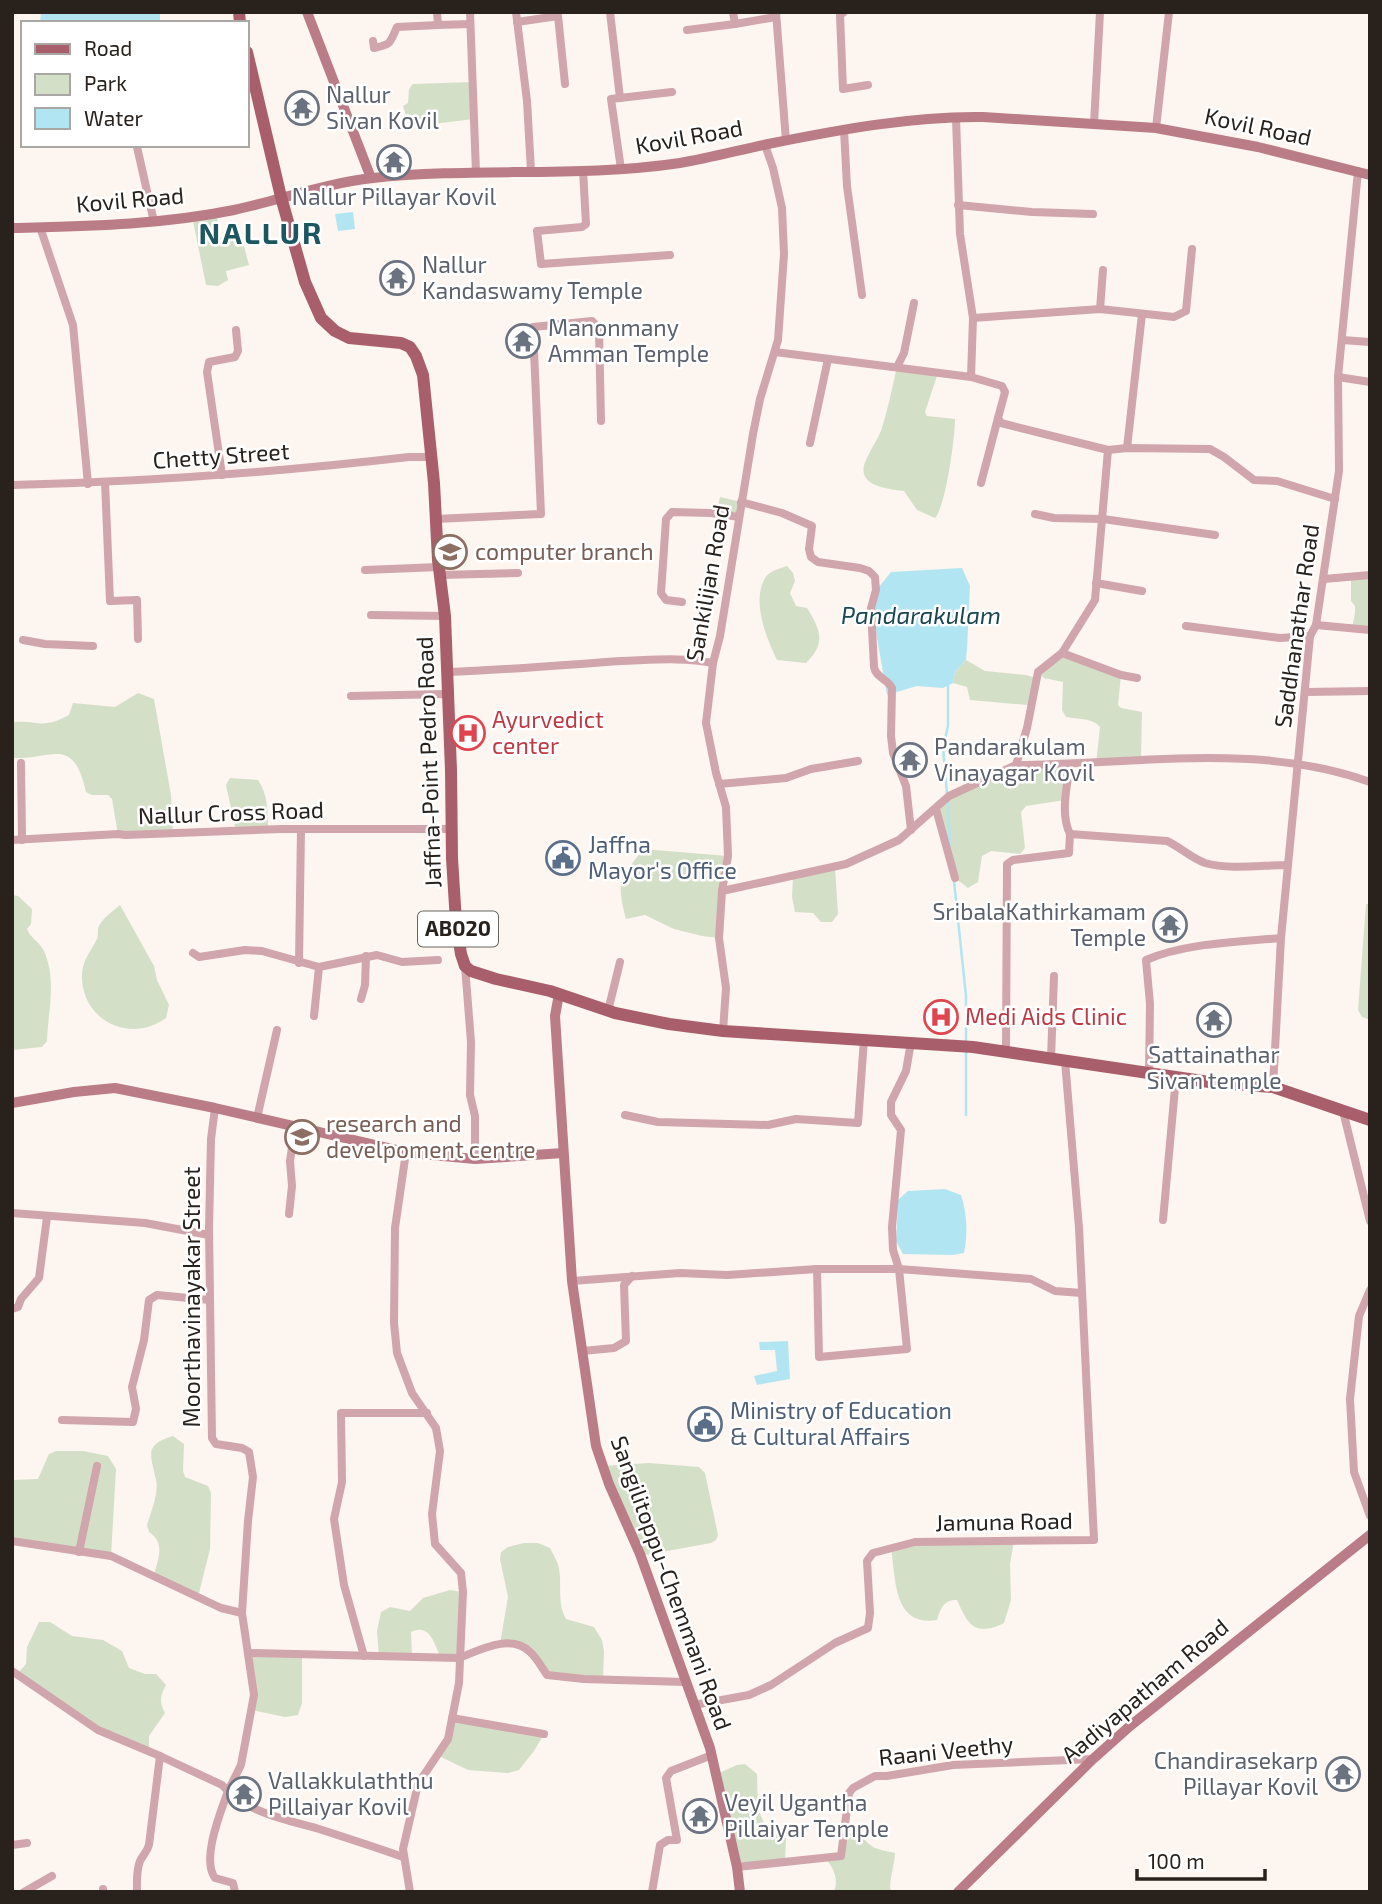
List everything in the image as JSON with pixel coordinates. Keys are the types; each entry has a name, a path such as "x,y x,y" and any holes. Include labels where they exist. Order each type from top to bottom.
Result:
{"main road":[{"name":"Jaffna-Point Pedro Road","path":"248,56 281,197 305,282 321,318 335,331 349,338 401,343 410,348 423,375 445,616 456,922 461,954 466,966"},
{"name":"AB020","path":"466,966 471,971 496,979 559,994 608,1011 669,1024 723,1031 911,1042 1006,1052 1216,1083 1273,1087 1370,1120"}],"street":[{"path":"307,12 371,178"},
{"path":"437,12 438,25"},
{"path":"470,12 476,173"},
{"path":"516,12 526,90 531,171"},
{"path":"610,12 620,98"},
{"path":"733,12 735,24"},
{"path":"844,12 840,15 843,89 868,85"},
{"path":"1094,124 1100,12"},
{"path":"1156,128 1169,12"},
{"path":"687,30 776,15 786,141"},
{"path":"517,22 558,16 565,84"},
{"path":"373,41 373,48 386,47 397,27 470,24"},
{"path":"621,169 611,99 672,92"},
{"name":"Kovil Road","path":"12,228 154,222 234,210 371,178 621,169 679,163 844,130 923,119 983,117 1156,128 1258,147 1370,175"},
{"path":"956,118 958,205 973,318 971,377"},
{"path":"844,130 847,186 862,295"},
{"name":"Sankilijan Road","path":"723,1031 726,988 719,938 722,891 728,856 726,807 706,723 713,663 720,636 760,399 775,352 784,254 782,208 765,145"},
{"path":"137,147 154,222"},
{"path":"583,170 586,224 582,227 537,231 541,264 670,255"},
{"name":"Saddhanathar Road","path":"1273,1087 1281,938 1310,636 1316,625 1339,471 1338,377 1358,171"},
{"path":"958,205 1093,214"},
{"path":"40,227 73,325 88,484"},
{"path":"973,318 1100,309 1181,316 1186,311 1192,249"},
{"path":"1100,309 1103,270"},
{"path":"898,367 904,353 914,303"},
{"path":"1127,448 1142,314"},
{"path":"436,519 541,513 533,327 580,322 596,324 599,329 601,421"},
{"path":"222,475 207,372 208,362 235,357 238,351 236,330"},
{"path":"1342,340 1370,342"},
{"path":"775,352 971,377 1002,386 1005,392 981,484"},
{"path":"810,443 828,359"},
{"path":"1338,377 1370,382"},
{"path":"998,418 1001,423 1108,450 1210,449 1254,480 1277,481 1335,499"},
{"path":"1016,765 1027,728 1038,672 1062,653 1095,600 1108,450"},
{"name":"Chetty Street","path":"12,485 88,484 431,457"},
{"path":"105,482 110,601 137,600 138,639"},
{"path":"741,502 782,513 812,526 811,557 818,562 860,568 875,577 876,590 871,608 874,667 877,675 892,688 893,753 906,786 911,830"},
{"path":"682,602 666,600 661,593 666,519 672,512 739,517"},
{"path":"1035,513 1054,518 1103,519 1215,535"},
{"path":"365,570 518,572"},
{"path":"1324,579 1370,575"},
{"path":"1096,583 1142,590"},
{"path":"371,615 445,616"},
{"path":"1316,625 1370,630"},
{"path":"1186,626 1280,638 1310,636"},
{"path":"23,639 45,644 93,646"},
{"path":"1062,653 1121,675 1137,678"},
{"path":"447,672 653,659 688,658 713,663"},
{"path":"1306,692 1370,691"},
{"path":"351,696 448,694"},
{"path":"722,891 846,864 899,839 949,796 1016,765 1241,757 1297,763 1342,772 1370,782"},
{"path":"719,785 786,778 811,769 858,761"},
{"path":"17,840 21,763"},
{"path":"1006,1052 1007,864 1013,860 1069,853 1070,834 1065,825 1065,800 1070,765"},
{"path":"936,809 955,878"},
{"path":"299,962 301,829"},
{"name":"Nallur Cross Road","path":"17,840 301,829 452,829"},
{"path":"1070,834 1167,841 1194,858 1221,865 1288,865"},
{"path":"1149,1073 1150,1004 1146,960 1184,950 1281,938"},
{"path":"193,953 199,957 245,950 262,951 318,967 377,955 401,962 438,960"},
{"path":"361,999 365,985 366,956"},
{"path":"608,1011 620,962"},
{"path":"466,966 475,1159"},
{"path":"314,1016 318,967"},
{"path":"1051,1059 1054,976"},
{"name":"Sangilitoppu-Chemmani Road","path":"559,994 555,1016 572,1281 596,1446 609,1484 640,1554 712,1755 740,1892"},
{"path":"257,1118 277,1030"},
{"path":"625,1115 658,1122 768,1125 796,1119 858,1124 864,1039"},
{"path":"817,1269 819,1357 907,1349 892,1227 901,1130 891,1115 891,1102 906,1071 911,1042"},
{"name":"Jamuna Road","path":"694,1705 749,1695 771,1685 835,1643 868,1628 870,1614 867,1562 873,1553 915,1542 1094,1541 1079,1228 1065,1061"},
{"path":"1163,1220 1176,1077"},
{"path":"12,1104 74,1092 115,1088 406,1152 475,1159 563,1153"},
{"name":"Moorthavinayakar Street","path":"215,1108 211,1139 209,1236 212,1438 216,1444 242,1448 249,1452 253,1477 243,1613 254,1695 241,1765 214,1829 210,1870 215,1878 233,1882 235,1892"},
{"path":"1343,1111 1370,1221"},
{"path":"289,1214 292,1186 290,1161 295,1127"},
{"path":"406,1152 395,1228 394,1323 397,1353 412,1393 436,1428 440,1451 432,1514 435,1544 461,1573 463,1592 458,1683 448,1739 418,1784 402,1857 410,1892"},
{"path":"12,1213 145,1223 209,1236"},
{"path":"12,1310 18,1307 21,1299 39,1278 47,1217"},
{"path":"572,1281 680,1273 727,1275 817,1269 899,1269 1031,1279 1055,1291 1082,1293"},
{"path":"582,1351 614,1348 626,1341 624,1285 632,1276"},
{"path":"1370,1290 1359,1316 1350,1399 1354,1472 1370,1516"},
{"path":"62,1420 133,1422 136,1409 132,1387 144,1340 149,1300 157,1295 210,1300"},
{"path":"364,1656 344,1585 334,1519 342,1482 341,1413 427,1413"},
{"path":"79,1552 97,1466"},
{"name":"Aadiyapatham Road","path":"958,1892 1130,1726 1370,1535"},
{"path":"12,1541 111,1556 221,1608 243,1613"},
{"path":"249,1653 459,1658 491,1645 512,1643 529,1650 547,1675 584,1679 685,1682"},
{"path":"12,1671 98,1730 222,1785 242,1802 265,1813 402,1857"},
{"path":"452,1718 544,1734"},
{"path":"652,1892 660,1845 668,1840 677,1840 666,1778 671,1771 712,1755"},
{"path":"137,1892 139,1867 149,1845 160,1756"},
{"name":"Raani Veethy","path":"737,1867 841,1856 849,1793 853,1787 875,1776 953,1765 1093,1759"},
{"path":"12,1845 27,1843"},
{"path":"24,1892 52,1876"}],"green space":[{"path":"472,82 473,119 410,127 403,106 408,103 409,89 413,84"},
{"path":"216,213 221,238 241,235 249,265 226,271 228,280 218,286 206,285 192,216"},
{"path":"897,367 938,373 925,412 927,416 955,419 946,486 935,518 917,510 904,491 874,484 865,476 866,460 881,431"},
{"path":"720,497 741,502 739,517 716,515"},
{"path":"787,566 795,581 790,593 796,606 807,608 818,630 817,649 806,663 777,660 762,621 760,600 764,580 771,572"},
{"path":"1370,575 1370,630 1352,629 1355,606 1351,601 1351,577"},
{"path":"1062,653 1121,675 1118,705 1142,712 1141,761 1096,764 1100,727 1089,720 1066,717 1062,710 1063,682 1044,678 1038,672"},
{"path":"966,660 985,671 1036,678 1028,705 970,700 967,687 953,683 955,672"},
{"path":"138,693 154,699 171,795 173,833 118,834 112,799 108,795 92,795 86,792 75,762 67,756 50,754 12,758 12,722 52,722 69,715 73,703 115,707"},
{"path":"1016,765 1070,765 1065,800 1026,806 1021,812 1025,848 1020,854 991,851 982,856 978,882 968,888 955,878 936,809 949,796"},
{"path":"230,778 258,780 266,797 268,830 236,831 226,785"},
{"path":"643,849 728,856 719,938 674,929 645,915 626,919 621,896 622,881"},
{"path":"835,867 838,914 832,922 821,922 813,913 795,912 792,897 793,877"},
{"path":"12,895 18,896 32,909 31,924 27,929 44,951 48,962 51,996 47,1041 42,1047 12,1050"},
{"path":"1366,904 1370,904 1370,1020 1362,1017 1358,1010"},
{"path":"120,905 154,966 157,980 169,1005 166,1018 139,1029 125,1028 101,1018 85,995 82,980 84,962 97,939 100,924"},
{"path":"173,1436 184,1444 185,1477 208,1486 211,1493 210,1549 198,1597 154,1575 159,1546 147,1525 156,1491 151,1452 157,1443"},
{"path":"56,1451 83,1451 108,1456 116,1469 111,1556 12,1541 12,1480 38,1479 49,1454"},
{"path":"649,1463 699,1467 705,1473 718,1535 716,1540 645,1555 603,1466"},
{"path":"1014,1541 1010,1564 1011,1600 1004,1623 986,1629 974,1626 957,1600 946,1603 941,1608 937,1620 923,1620 912,1616 904,1608 896,1586 891,1548 915,1542"},
{"path":"538,1543 550,1548 558,1566 561,1601 566,1619 594,1627 602,1640 603,1680 547,1675 529,1650 500,1644 508,1597 501,1552 508,1547"},
{"path":"450,1590 463,1592 459,1658 440,1656 430,1635 422,1630 411,1632 412,1655 379,1656 377,1631 381,1612 390,1607 410,1611 423,1598"},
{"path":"39,1622 50,1622 72,1636 103,1640 122,1651 129,1668 145,1674 156,1674 166,1685 161,1699 165,1713 149,1736 149,1751 98,1730 17,1674 26,1664 27,1647"},
{"path":"249,1653 302,1655 302,1703 298,1715 285,1717 252,1710"},
{"path":"452,1718 544,1734 519,1770 508,1773 468,1770 437,1755 448,1739"},
{"path":"745,1764 757,1774 758,1809 764,1823 784,1834 785,1862 737,1867 719,1773"},
{"path":"860,1832 874,1847 895,1853 891,1892 834,1892 835,1874 826,1859 841,1856 844,1834"}],"water":[{"path":"41,12 160,12 160,21 40,21"},
{"path":"353,212 355,229 338,231 335,214"},
{"name":"Pandarakulam","path":"962,568 970,586 967,649 966,660 955,672 953,683 943,688 917,686 887,695 870,598 891,572"},
{"path":"945,1189 961,1195 966,1224 964,1253 903,1254 896,1241 898,1200 908,1191"},
{"path":"788,1341 790,1379 757,1385 754,1376 777,1371 775,1350 760,1350 759,1342"}],"waterway":[{"path":"947,794 943,748 948,726 948,686"},
{"path":"948,801 950,846"},
{"path":"954,881 966,996 966,1042"},
{"path":"966,1052 966,1115"}],"place":[{"name":"Nallur Sivan Kovil","path":"302,108"},
{"name":"Nallur Pillayar Kovil","path":"394,162"},
{"name":"Nallur Kandaswamy Temple","path":"397,278"},
{"name":"Manonmany Amman Temple","path":"523,341"},
{"name":"computer branch","path":"450,552"},
{"name":"Ayurvedict center","path":"468,733"},
{"name":"Pandarakulam Vinayagar Kovil","path":"910,760"},
{"name":"Jaffna Mayor's Office","path":"563,858"},
{"name":"SribalaKathirkamam Temple","path":"1170,925"},
{"name":"Medi Aids Clinic","path":"941,1017"},
{"name":"Sattainathar Sivan temple","path":"1214,1020"},
{"name":"research and develpoment centre","path":"302,1137"},
{"name":"Ministry of Education & Cultural Affairs","path":"705,1424"},
{"name":"Chandirasekarp Pillayar Kovil","path":"1343,1774"},
{"name":"Vallakkulaththu Pillaiyar Kovil","path":"244,1794"},
{"name":"Veyil Ugantha Pillaiyar Temple","path":"700,1816"}],"district":[{"name":"NALLUR","path":"261,234"}]}
